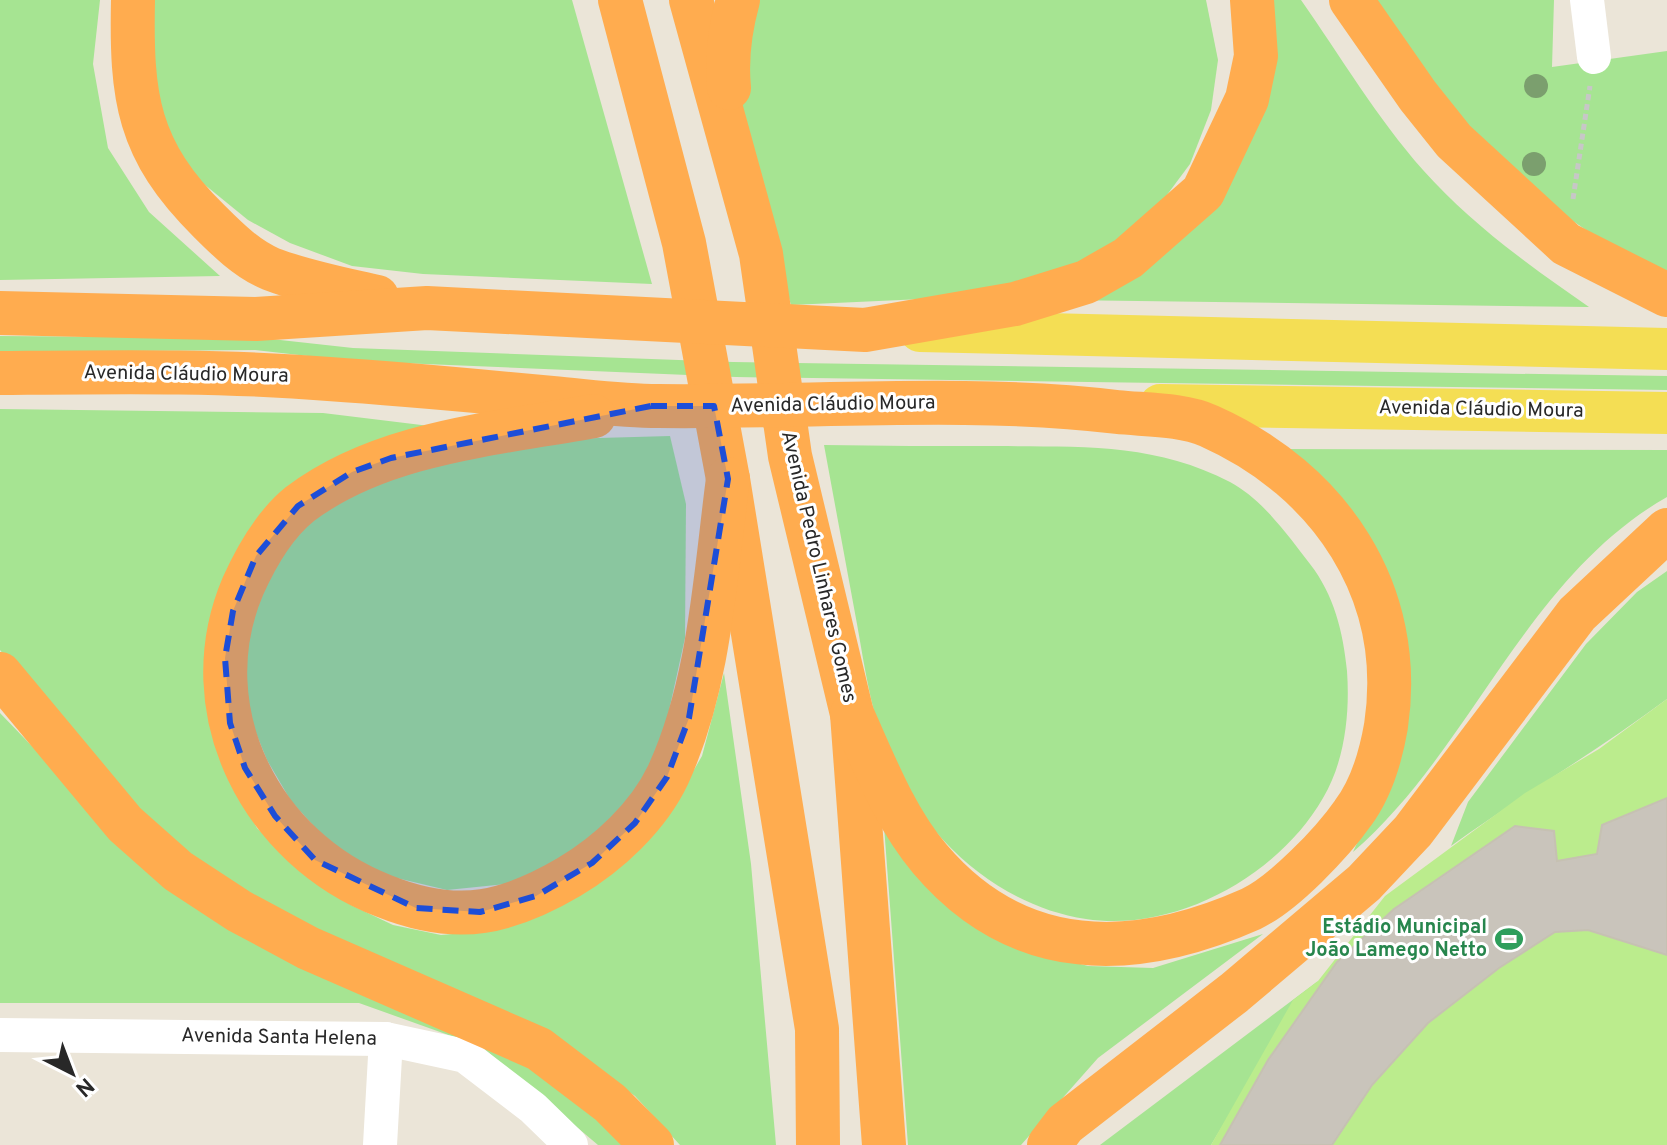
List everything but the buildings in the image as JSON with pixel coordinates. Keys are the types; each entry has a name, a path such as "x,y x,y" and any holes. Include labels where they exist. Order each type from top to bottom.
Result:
{"highway":[{"path":"133,0 131,67 146,133 176,188 233,244 269,268 317,283 427,308"},
{"path":"601,0 635,53"},
{"path":"620,0 684,243 728,479 817,1029 818,1145"},
{"name":"Avenida Pedro Linhares Gomes","path":"691,0 761,254 790,456 852,714 884,1145"},
{"path":"734,150 727,65 731,25 738,0"},
{"path":"0,313 256,319 427,308 865,330 1015,304 1086,282 1128,258 1203,192 1247,99 1256,56 1252,0"},
{"path":"1351,0 1418,96 1454,141 1566,244 1667,295"},
{"name":"Avenida Cláudio Moura","path":"0,373 218,372 651,406 1039,403"},
{"path":"852,714 886,789 928,857 979,907 1032,931 1093,946 1151,942 1209,928 1262,904 1305,865 1355,811 1382,753 1390,698 1381,615 1362,563 1337,522 1302,485 1246,444 1201,422 1039,403"},
{"path":"651,406 463,440 352,472 298,506 256,556 233,611 225,658 230,723 245,768 275,816 315,860 362,888 416,908 480,912 536,896 592,863 635,823 667,777 689,718 706,644 728,479"},
{"path":"1049,1145 1065,1124 1234,993 1364,883 1413,831 1577,614 1667,530"},
{"path":"0,674 125,824 178,871 239,911 308,948 539,1049 610,1103 652,1145"}],"main road":[{"path":"865,330 1667,349"},
{"name":"Avenida Cláudio Moura","path":"1039,403 1667,413"}],"street":[{"path":"1587,0 1594,57"},
{"name":"Avenida Santa Helena","path":"0,1035 386,1039 465,1056 533,1108 571,1145"},
{"path":"380,1145 386,1039"}],"path":[{"path":"1566,244 1594,57"}],"highlighted area":[{"path":"651,406 714,406 728,479 689,718 667,777 635,823 592,863 536,896 480,912 416,908 315,860 275,816 245,768 230,723 225,658 233,611 256,556 298,506 352,472 391,458"}],"green space":[{"path":"0,0 100,0 93,64 108,148 149,212 220,276 0,280"},
{"path":"154,0 572,0 652,284 423,274 352,266 290,243 248,220 194,176 159,115 145,48"},
{"path":"745,0 1206,0 1218,60 1211,110 1190,164 1152,215 1114,250 988,296 791,305 749,165 739,88"},
{"path":"1239,0 1301,0 1375,108 1441,190 1523,260 1589,307 1061,300 1228,146"},
{"path":"1371,0 1554,0 1552,67 1667,51 1667,285 1520,185 1442,95"},
{"path":"0,336 262,338 353,348 733,362 1667,376 1667,390 736,377 352,361 255,350 0,352"},
{"path":"0,409 323,413 446,428 239,551 230,780 257,828 306,874 351,905 393,925 441,935 497,930 667,816 702,756 724,673 751,864 776,1145 680,1145 635,1096 578,1058 312,931 189,855 99,771 0,650"},
{"path":"670,436 686,504 685,638 661,747 621,816 564,859 506,884 447,890 384,875 331,845 291,801 267,760 249,716 245,667 249,620 274,567 309,519 360,486 527,440"},
{"path":"824,445 1116,449 1173,460 1201,469 1242,489 1264,508 1318,576 1340,628 1348,703 1341,753 1323,798 1304,826 1252,874 1222,893 1155,917 1120,921 1086,919 1054,912 995,884 968,864 923,816 905,788 884,743 866,675"},
{"path":"1275,449 1667,450 1667,497 1618,531 1575,572 1501,666 1432,764 1395,810 1353,852 1380,792 1401,671"},
{"path":"1667,571 1667,699 1451,846 1468,802 1586,644 1637,592"},
{"name":"Estádio Municipal João Lamego Netto","path":"1667,699 1667,1145 1211,1145 1293,1000 1318,981 1385,896 1525,793 1599,749"},
{"path":"0,713 161,880 515,1051 636,1145 598,1145 482,1047 359,1003 0,1003"},
{"path":"884,826 1024,949 1088,966 1153,968 1263,934 1098,1058 1021,1145 908,1145"},
{"path":"1318,981 1252,1077 1211,1145 1100,1145"}],"place":[{"name":"Estádio Municipal João Lamego Netto","path":"1509,939"}]}
